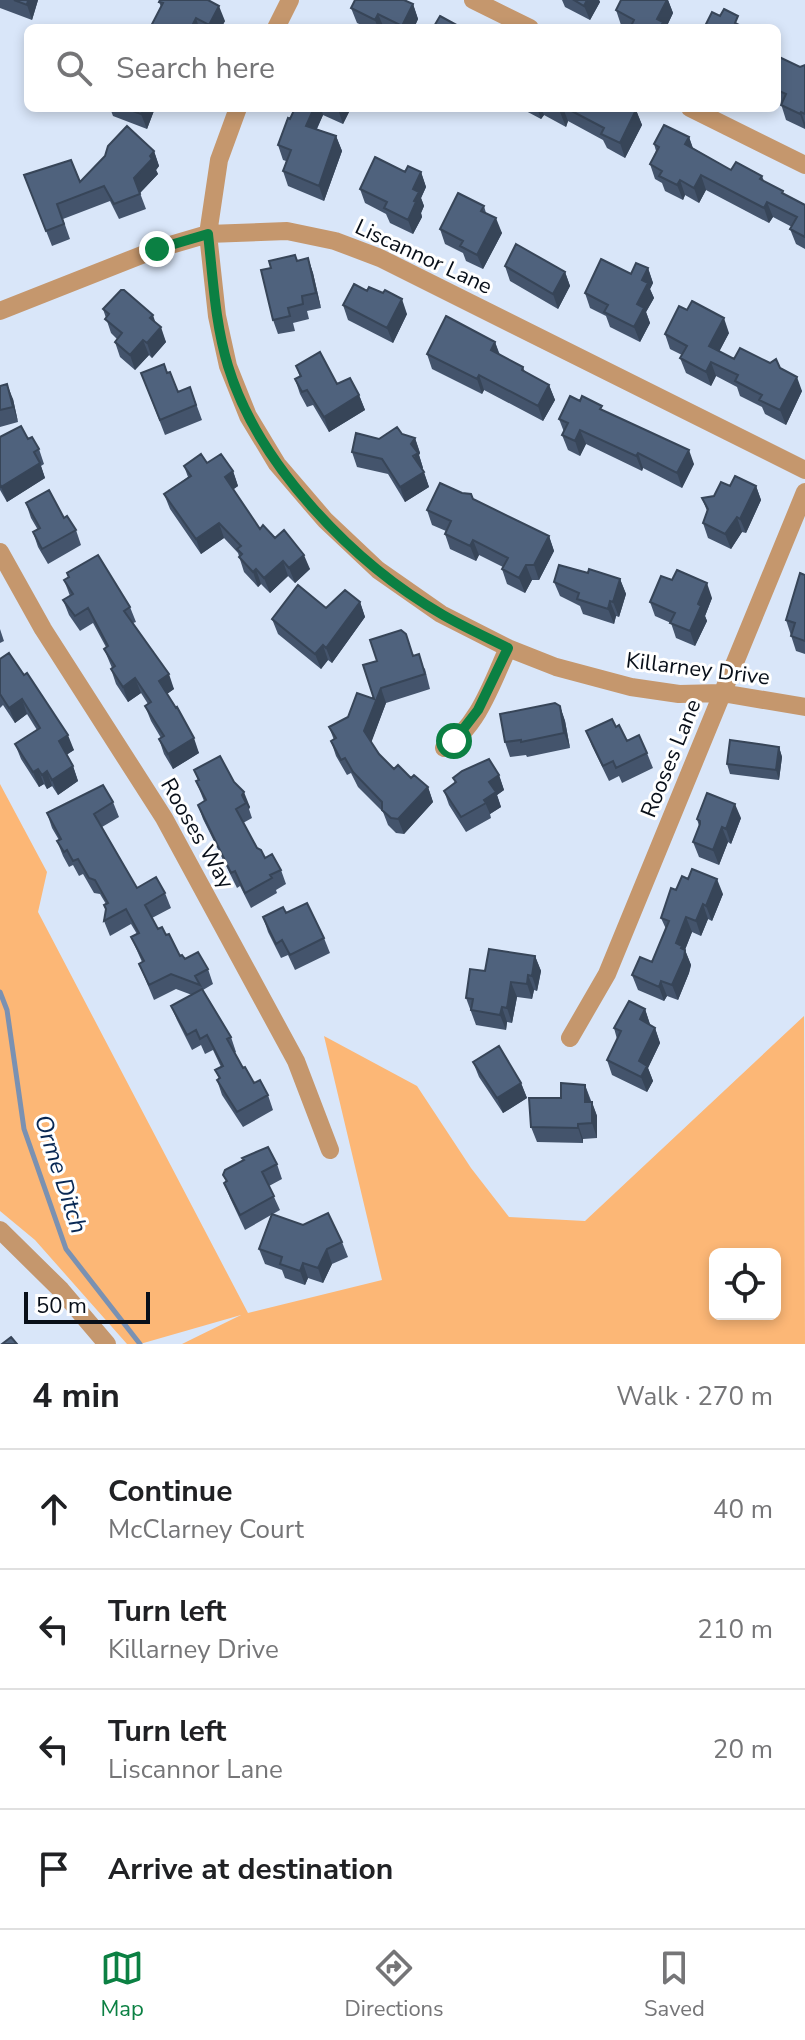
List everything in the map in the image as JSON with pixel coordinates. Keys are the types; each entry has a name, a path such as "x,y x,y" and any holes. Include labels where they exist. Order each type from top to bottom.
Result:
{"street":[{"path":"278,24 290,0"},
{"path":"473,0 522,24"},
{"name":"Killarney Drive","path":"237,112 219,160 208,234 217,316 228,366 248,416 277,464 325,520 378,570 441,614 508,648 556,667 631,687 679,694 722,693 805,707"},
{"path":"698,112 805,165"},
{"name":"Liscannor Lane","path":"0,311 157,249 208,234 287,231 335,241 380,258 805,470"},
{"name":"Rooses Lane","path":"570,1038 607,974 805,492"},
{"name":"Rooses Way","path":"0,552 43,629 171,831 296,1061 330,1150"},
{"path":"444,748 463,731 478,710 508,648"},
{"path":"0,1230 84,1315 107,1344"}],"shaded area":[{"path":"0,784 47,872 38,912 248,1313 382,1280 324,1036 417,1086 471,1168 509,1217 585,1221 804,1016 805,1344 182,1344 241,1315 140,1344 127,1344 35,1240 0,1211"}],"building":[{"path":"208,0 219,6 210,24 196,18 193,24 152,24 163,3 159,2"},
{"path":"355,0 404,0 413,4 403,24 378,14 375,20 351,8"},
{"path":"621,0 667,0 657,19 662,24 632,24 634,20 616,10"},
{"path":"724,9 738,16 737,24 706,24 712,12 720,16"},
{"path":"440,16 455,24 435,24"},
{"path":"781,58 800,67 805,65 805,114 781,105 786,94 781,92"},
{"path":"293,112 312,112 306,126 336,136 319,186 283,171 291,150 278,145"},
{"path":"574,112 635,112 620,143 601,134 604,128"},
{"path":"664,125 689,137 685,144 731,170 736,162 805,205 805,237 790,229 797,217 767,202 764,208 701,175 694,188 680,180 677,185 659,176 662,171 650,164 659,147 654,144"},
{"path":"127,126 154,151 150,156 152,159 134,178 140,194 114,204 104,186 57,204 64,224 46,231 24,175 71,160 80,182 105,156 108,146"},
{"path":"375,157 405,172 408,166 421,172 413,189 419,192 408,220 384,208 387,202 360,189"},
{"path":"458,193 484,206 481,211 496,218 477,255 460,246 463,241 440,229"},
{"path":"516,244 565,272 553,294 505,266"},
{"path":"295,255 297,261 308,258 316,293 302,296 303,304 288,308 290,316 273,320 261,270 271,268 269,261"},
{"path":"601,259 631,274 636,263 648,268 642,280 648,283 637,304 644,308 634,327 604,312 608,305 585,293"},
{"path":"354,284 367,291 369,287 383,293 385,290 402,299 387,328 343,305"},
{"path":"121,290 153,315 150,318 161,327 147,343 143,340 130,355 115,342 122,333 105,319 109,314 103,309"},
{"path":"692,301 724,318 709,346 734,359 740,348 770,363 776,359 780,368 797,377 780,410 759,400 762,395 735,381 738,375 711,362 706,372 680,358 687,346 665,334 679,306 687,310"},
{"path":"446,316 495,342 491,350 549,385 538,406 479,375 477,379 427,354"},
{"path":"320,352 337,384 350,378 359,395 324,417 307,390 302,392 295,379 301,376 296,366"},
{"path":"164,364 178,392 190,387 196,405 160,420 141,373"},
{"path":"7,384 13,407 0,410 0,386"},
{"path":"570,396 580,401 582,396 602,406 600,409 689,450 677,473 638,453 636,456 580,430 575,441 562,435 568,423 559,419"},
{"path":"21,426 28,439 32,437 39,449 34,452 40,463 1,487 0,437"},
{"path":"397,427 402,434 415,438 411,444 418,453 413,456 424,472 400,487 382,459 352,452 356,433 379,439"},
{"path":"201,454 207,463 221,454 233,471 225,477 260,529 263,525 275,538 284,530 304,555 289,568 283,561 264,578 256,569 253,572 239,557 242,554 237,549 241,546 219,523 196,539 164,494 191,476 184,466"},
{"path":"735,476 756,486 740,519 737,517 725,534 703,523 708,509 702,498 714,496 721,482 730,486"},
{"path":"440,483 471,494 473,499 549,536 534,565 526,565 519,578 502,569 508,558 473,540 470,546 445,534 451,521 427,510"},
{"path":"49,490 64,518 67,516 76,530 42,549 33,532 40,528 26,503"},
{"path":"98,555 130,607 124,611 169,674 159,681 194,738 168,754 159,739 164,736 145,706 151,702 135,678 123,687 111,669 115,666 104,649 108,646 88,608 75,616 63,600 73,594 64,580 69,577 67,573"},
{"path":"559,565 588,573 589,569 620,579 608,609 577,599 579,593 554,582"},
{"path":"677,570 707,583 690,631 670,623 675,613 650,602 661,576 672,580"},
{"path":"800,573 805,575 805,641 791,636 795,623 786,620"},
{"path":"298,585 326,608 345,590 360,602 326,648 323,645 315,654 272,619"},
{"path":"401,630 406,634 413,656 419,654 425,674 381,688 364,731 379,754 394,769 398,765 411,778 414,775 428,787 398,819 391,818 382,810 382,802 353,772 345,758 341,760 331,741 336,738 329,727 348,717 357,693 374,699 363,665 377,661 370,640"},
{"path":"9,653 24,675 27,673 68,735 59,741 73,766 52,780 47,771 42,775 38,769 33,772 15,744 40,728 22,699 9,708 0,694 0,659"},
{"path":"555,703 560,706 564,733 521,742 505,742 500,714"},
{"path":"612,719 616,727 619,725 627,741 639,735 647,753 616,768 613,761 603,766 586,731"},
{"path":"730,740 779,747 776,770 727,764"},
{"path":"220,756 234,782 244,792 242,795 246,803 236,809 257,848 265,858 272,854 281,870 245,893 235,871 231,873 198,805 206,800 194,770"},
{"path":"489,759 499,775 489,782 496,792 484,800 486,803 461,817 444,791 456,782 453,778 462,771"},
{"path":"103,785 113,802 94,814 137,888 156,877 165,893 145,905 158,929 162,927 166,935 169,934 180,956 185,959 198,952 208,969 195,976 200,985 171,974 149,985 139,964 144,961 131,937 139,933 126,909 104,921 104,905 108,903 95,880 89,878 78,859 73,861 57,841 61,839 47,813"},
{"path":"707,793 735,804 726,829 722,827 713,850 693,842 700,824 697,819"},
{"path":"692,869 717,879 696,921 686,917 676,943 685,950 684,958 672,985 661,981 659,987 632,975 640,957 652,962 669,921 661,918 671,888 676,890 682,876 688,879"},
{"path":"307,903 324,938 290,955 282,940 276,944 263,917 283,907 286,913"},
{"path":"489,949 535,956 532,976 528,975 527,984 511,982 507,1008 502,1007 500,1015 471,1010 473,999 466,998 470,969 485,971"},
{"path":"202,989 231,1037 227,1039 243,1068 254,1083 260,1080 268,1095 237,1112 217,1080 220,1078 215,1070 223,1066 207,1035 200,1039 196,1030 187,1035 171,1006"},
{"path":"629,1001 645,1009 640,1019 655,1028 639,1061 647,1066 641,1077 607,1060 621,1031 614,1028"},
{"path":"499,1046 521,1083 497,1098 473,1062"},
{"path":"561,1083 585,1085 585,1102 592,1102 592,1123 578,1124 578,1128 531,1127 529,1098 561,1098"},
{"path":"268,1147 277,1164 262,1172 274,1196 240,1215 224,1183 227,1181 223,1175 225,1170 244,1160 242,1158"},
{"path":"328,1213 342,1242 327,1249 318,1268 303,1263 300,1271 280,1264 282,1257 259,1249 272,1214 303,1225"},
{"path":"11,1337 17,1344 2,1344"}],"waterway":[{"name":"Orme Ditch","path":"0,992 7,1010 24,1129 66,1249 140,1344"}],"route":[{"path":"157,249 208,234 217,316 228,366 248,416 277,464 325,520 378,570 441,614 508,648 486,697 454,741"}]}
